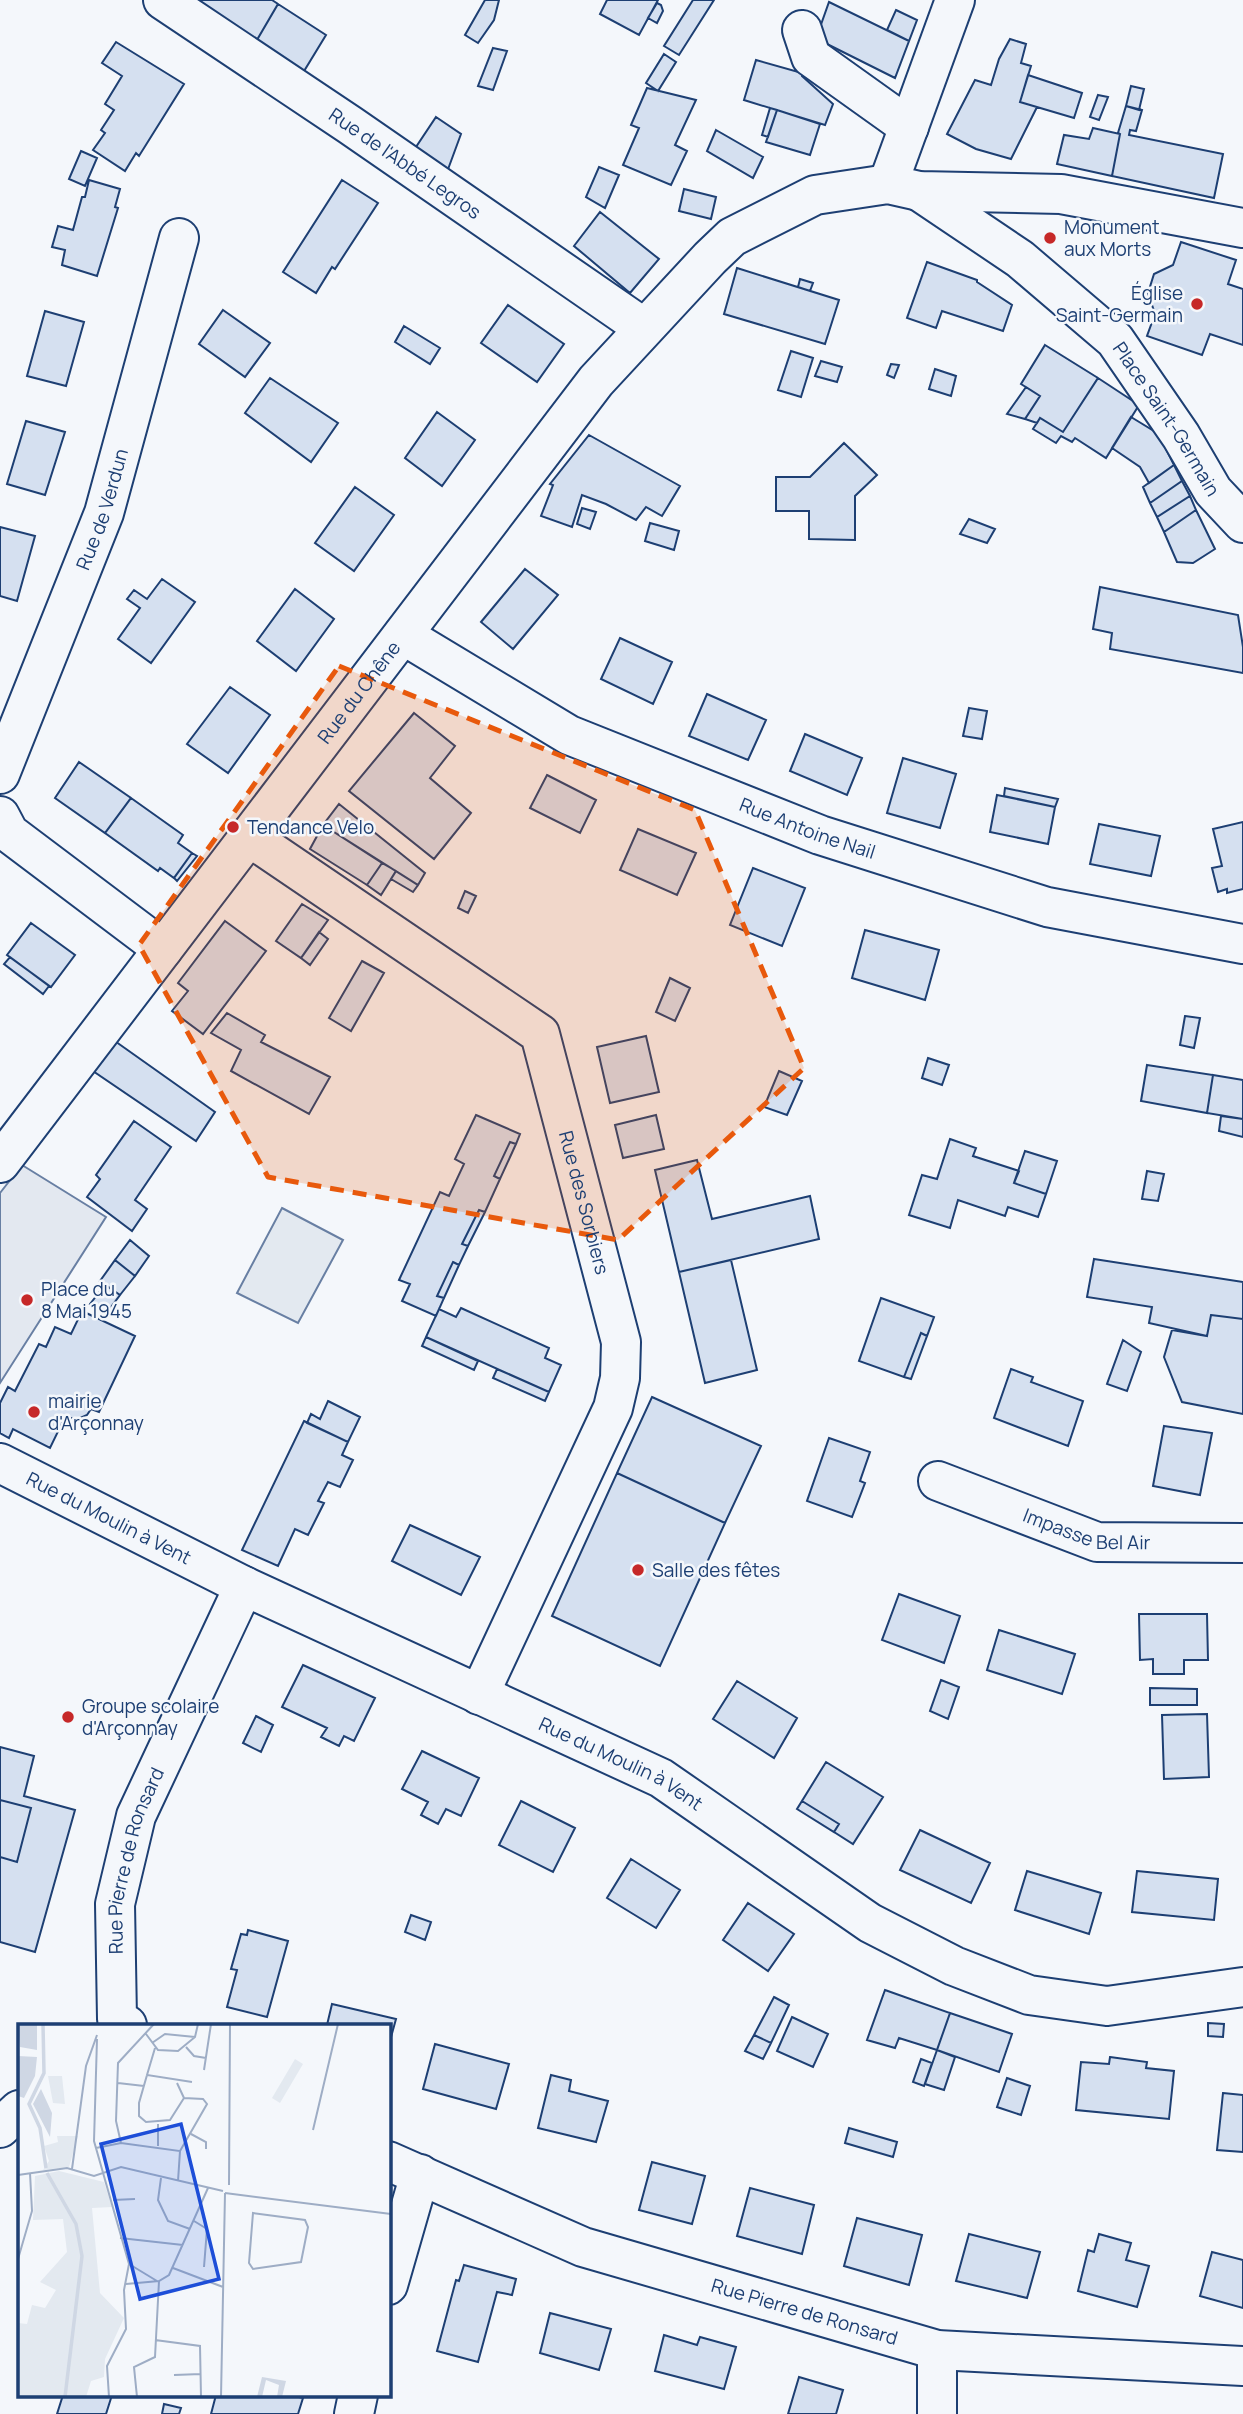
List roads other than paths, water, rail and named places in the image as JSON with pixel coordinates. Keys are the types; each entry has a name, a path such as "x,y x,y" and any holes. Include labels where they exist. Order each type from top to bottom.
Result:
{"street":[{"name":"Rue de l'Abbé Legros","path":"163,0 644,328"},
{"path":"955,0 909,127 904,187 1061,194 1243,228"},
{"path":"802,30 811,57 909,127"},
{"name":"Rue du Chêne","path":"0,1163 596,381 644,328 732,237 815,195 904,187"},
{"name":"Place Saint-Germain","path":"904,187 1020,259 1115,340 1181,436 1213,491 1243,523"},
{"name":"Rue de Verdun","path":"0,774 104,513 179,238"},
{"name":"Rue Antoine Nail","path":"402,635 569,735 820,835 1046,907 1243,944"},
{"path":"0,816 9,834 163,949"},
{"name":"Rue des Sorbiers","path":"248,836 540,1034 621,1342 620,1378 613,1408 479,1695"},
{"name":"Rue du Moulin à Vent","path":"0,1463 244,1586 661,1779 870,1923 954,1966 1029,1995 1107,2006 1243,1987"},
{"name":"Impasse Bel Air","path":"938,1481 1097,1542 1243,1543"},
{"name":"Rue Pierre de Ronsard","path":"118,2023 116,1904 136,1816 244,1586"},
{"path":"0,2128 18,2111"},
{"path":"390,2270 404,2167"},
{"name":"Rue Pierre de Ronsard","path":"404,2167 583,2247 937,2350 1243,2366"},
{"path":"937,2350 937,2414"},
{"path":"354,2414 358,2396"}],"place":[{"name":"Monument aux Morts","path":"1050,238"},
{"name":"Église Saint-Germain","path":"1197,304"},
{"name":"Tendance Velo","path":"233,827"},
{"name":"Place du 8 Mai 1945","path":"27,1300"},
{"name":"mairie d'Arçonnay","path":"34,1412"},
{"name":"Salle des fêtes","path":"638,1570"},
{"name":"Groupe scolaire d'Arçonnay","path":"68,1717"}]}
